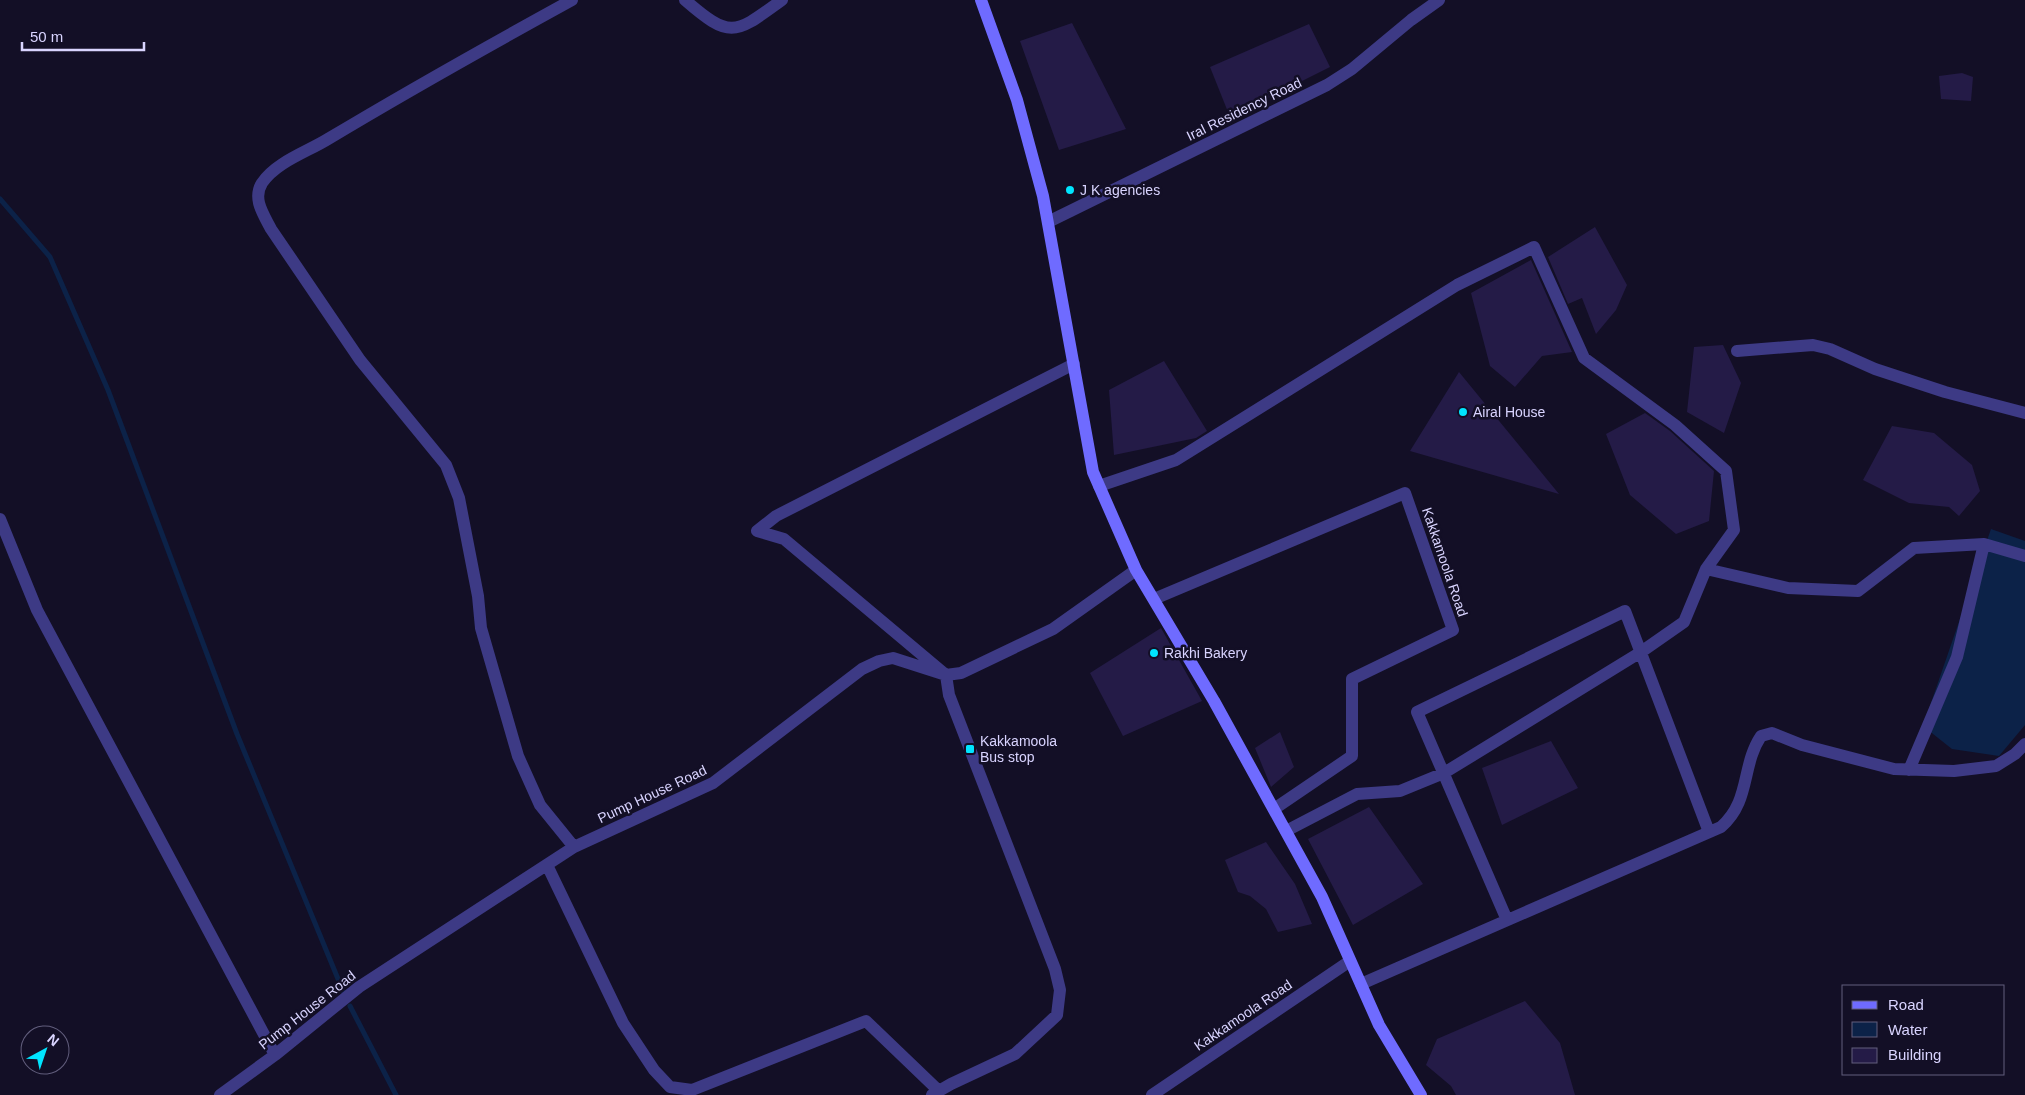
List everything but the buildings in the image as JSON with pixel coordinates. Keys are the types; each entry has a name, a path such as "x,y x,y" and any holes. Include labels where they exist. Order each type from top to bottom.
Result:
{"main road":[{"path":"981,0 1017,100 1043,196 1094,472 1099,486 1136,570 1214,701 1322,897 1379,1025 1421,1095"}],"street":[{"path":"572,0 412,88 284,164 270,174 261,184 258,196 260,209 271,229 360,360 446,465 459,498 478,596 481,628 518,756 540,805 574,848"},
{"path":"685,0 708,20 722,28 739,28 751,22 782,0"},
{"name":"Iral Residency Road","path":"1048,222 1327,86 1352,69 1439,0"},
{"path":"1099,486 1176,460 1457,285 1534,247 1584,358 1675,425 1726,470 1734,530 1706,569 1684,622 1641,652 1444,774 1400,791 1357,794 1286,831"},
{"path":"1737,351 1813,345 1830,349 1868,366 1945,392 2025,413"},
{"path":"547,865 624,1024 654,1070 670,1087 692,1090 866,1022 935,1093 1015,1054 1057,1015 1060,990 1055,968 949,694 946,675 784,538 757,531 776,516 1074,364"},
{"name":"Kakkamoola Road","path":"1154,598 1405,493 1453,630 1352,679 1352,756 1274,809"},
{"path":"0,520 37,610 275,1055"},
{"path":"1706,569 1788,588 1858,591 1914,548 1984,544 2025,556"},
{"path":"1909,770 1957,656 1984,544"},
{"path":"946,675 961,673 1053,629 1136,570"},
{"path":"1507,920 1418,712 1625,611 1709,832"},
{"name":"Pump House Road","path":"220,1095 275,1055 359,987 574,848 713,783 862,669 879,661 894,658 946,675"},
{"path":"1361,984 1721,827 1732,817 1742,798 1753,748 1760,736 1772,733 1802,745 1894,770 1954,771 1996,766 2015,754 2025,744"},
{"name":"Kakkamoola Road","path":"1152,1095 1350,961"}],"water":[{"path":"1991,529 2025,541 2025,725 1999,756 1952,749 1923,726"}],"waterway":[{"path":"0,199 50,257 108,390 237,734 343,991"},
{"path":"350,1006 396,1095"}],"place":[{"name":"J K agencies","path":"1070,190"},
{"name":"Airal House","path":"1463,412"},
{"name":"Rakhi Bakery","path":"1154,653"},
{"name":"Kakkamoola Bus stop","path":"970,749"}]}
